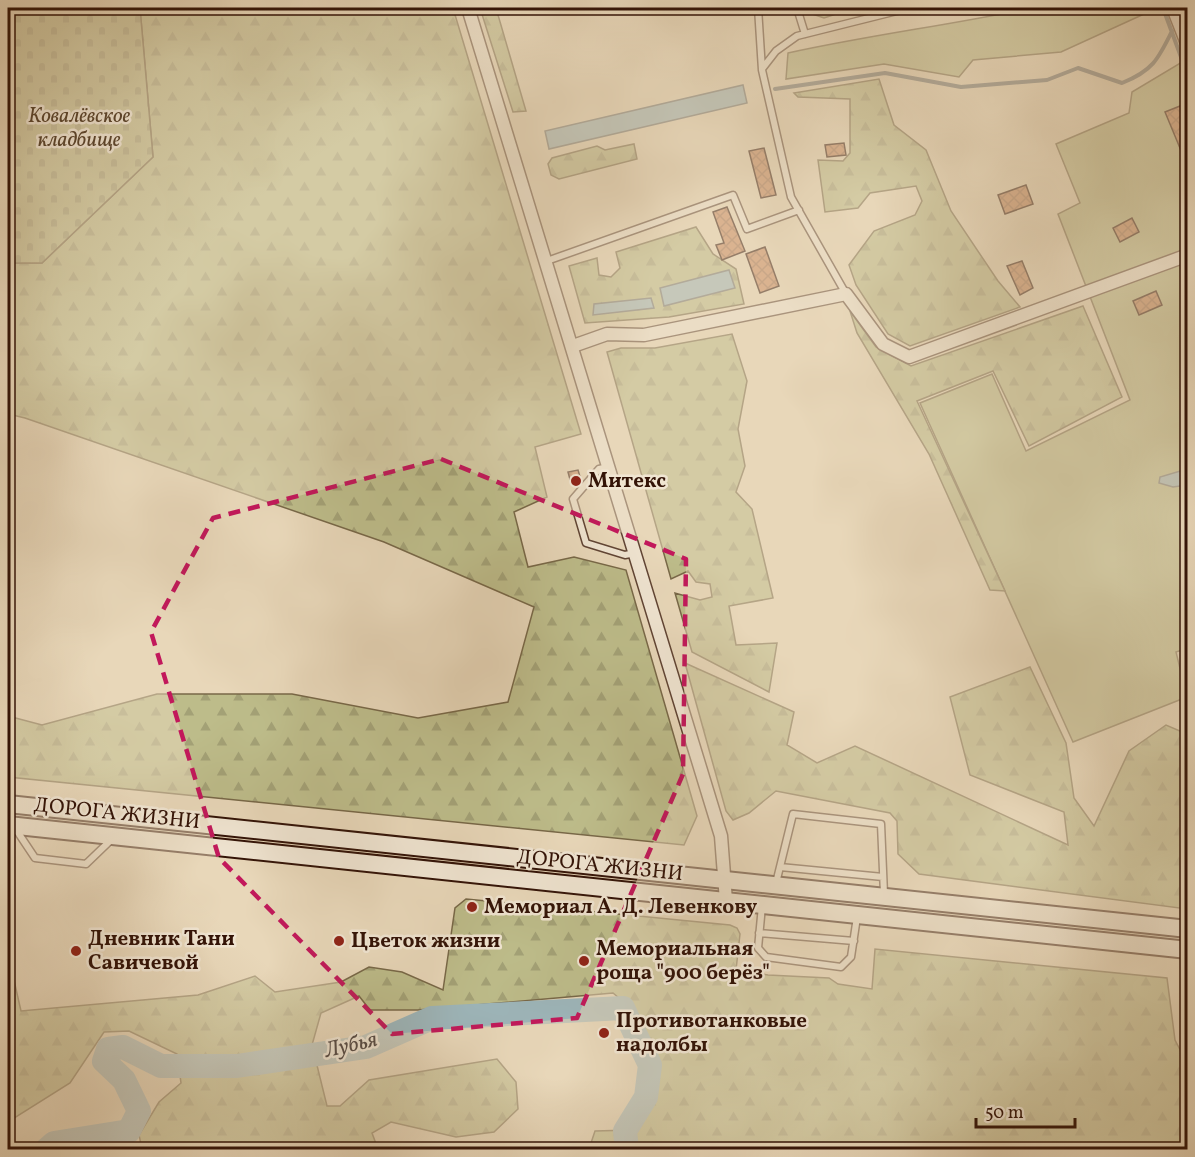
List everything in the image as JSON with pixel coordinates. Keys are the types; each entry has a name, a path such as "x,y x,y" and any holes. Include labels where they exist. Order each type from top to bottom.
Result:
{"main road":[{"name":"ДОРОГА ЖИЗНИ","path":"8,804 1188,929"},
{"name":"ДОРОГА ЖИЗНИ","path":"10,825 1188,950"}],"street":[{"path":"468,8 721,836 726,902"},
{"path":"1173,8 1188,46"},
{"path":"573,346 607,334 644,335 846,294 883,344 909,357 1188,255"}],"lane":[{"path":"758,8 762,70 791,197 846,294"},
{"path":"797,8 805,34"},
{"path":"762,70 776,51 797,36 909,8"},
{"path":"544,262 733,195 747,229 799,210"},
{"path":"609,466 599,469 573,499 586,543 625,555 635,553"},
{"path":"775,886 793,814 881,825 884,898"},
{"path":"10,825 35,858 86,864 115,836"},
{"path":"780,867 883,876"},
{"path":"762,905 758,948 766,957 842,967 851,957 857,915"},
{"path":"759,933 854,941"}],"highlighted area":[{"path":"441,459 686,559 683,774 577,1018 392,1034 219,858 151,632 213,518"}],"green space":[{"name":"Ковалёвское кладбище","path":"8,8 140,8 153,157 42,263 8,263"},
{"path":"140,8 453,8 581,434 535,447 547,497 514,512 528,567 574,557 626,570 697,816 684,845 8,777 8,716 42,725 157,694 292,694 418,718 508,702 534,607 384,542 8,414 8,263 42,263 153,157"},
{"path":"480,8 496,8 526,111 513,112"},
{"path":"807,8 855,8 824,18 809,13"},
{"path":"1031,8 1155,9 1061,52 973,60 959,77 884,64 786,79 788,53"},
{"path":"1187,59 1188,648 1176,652 1187,697 1073,742 920,403 992,374 1026,451 1130,400 1058,214 1080,203 1056,144 1129,113 1132,92"},
{"path":"879,79 894,125 926,150 951,211 998,281 1020,307 910,346 888,334 856,285 849,265 874,231 915,215 922,201 916,186 870,193 858,208 825,212 818,160 843,161 850,153 850,99 798,97 794,93"},
{"path":"634,144 637,159 559,179 551,175 548,164 552,158 597,146 605,150"},
{"path":"696,227 713,254 736,269 744,304 669,317 585,323 569,266 597,258 599,275 611,277 620,268 616,252"},
{"path":"1083,306 1122,397 1029,446 993,371 917,401 1005,591 990,590 929,454 857,333 850,311 876,347 911,366"},
{"path":"732,334 747,381 738,429 745,466 736,492 752,509 773,598 729,606 736,645 777,643 769,692 692,652 675,593 700,600 712,597 710,584 696,582 688,571 671,579 607,352 621,348 655,348"},
{"path":"685,663 794,712 787,745 817,763 855,746 1068,845 1064,812 970,775 950,697 1030,667 1066,743 1074,798 1094,826 1129,751 1166,725 1187,734 1187,909 919,874 898,854 897,821 890,813 776,791 749,813 733,820 726,811"},
{"path":"466,899 730,925 737,928 740,934 736,970 768,975 829,978 838,984 872,989 875,949 1167,978 1175,1040 1187,1063 1187,1149 589,1149 595,1131 631,1130 653,1102 656,1065 633,1010 613,993 418,1010 370,1010 359,996 321,1013 312,1045 327,1106 340,1106 369,1080 497,1059 516,1082 518,1109 494,1132 456,1137 391,1122 372,1133 378,1149 142,1149 139,1135 159,1102 181,1083 177,1054 129,1031 104,1032 70,1083 8,1122 8,954 21,1011 198,995 255,976 275,992 341,982 369,967 402,972 443,990 455,908"}],"water":[{"path":"743,85 747,103 549,149 545,131"},
{"path":"729,270 735,288 664,306 660,288"},
{"path":"651,298 654,308 593,315 594,304"},
{"path":"1187,469 1187,485 1173,487 1159,483 1160,477"}],"building":[{"path":"1180,106 1188,125 1187,165 1165,112"},
{"path":"844,143 846,155 827,157 825,145"},
{"path":"764,148 776,195 761,198 749,151"},
{"path":"1026,185 1033,204 1005,214 998,195"},
{"path":"727,207 745,251 722,260 716,245 724,243 713,212"},
{"path":"1132,218 1139,232 1120,242 1113,228"},
{"path":"765,247 779,286 760,293 746,254"},
{"path":"1022,261 1033,288 1020,295 1007,266"},
{"path":"1156,291 1162,305 1139,315 1133,301"},
{"path":"578,470 581,480 577,484 571,483 568,472"}],"waterway":[{"path":"1163,8 1188,76"},
{"path":"775,89 885,73 961,87 1047,80 1078,68 1122,83 1140,74 1153,63 1172,31"},
{"name":"Лубья","path":"46,1150 54,1143 129,1131 139,1111 124,1080 104,1061 108,1049 123,1047 161,1066 237,1066 366,1047 432,1018 623,1008 650,1065 646,1097 625,1131 627,1150"}],"place":[{"name":"Митекс","path":"576,481"},
{"name":"Мемориал А. Д. Левенкову","path":"472,907"},
{"name":"Цветок жизни","path":"339,941"},
{"name":"Дневник Тани Савичевой","path":"76,951"},
{"name":"Мемориальная роща \"900 берёз\"","path":"584,961"},
{"name":"Противотанковые надолбы","path":"604,1033"}]}
